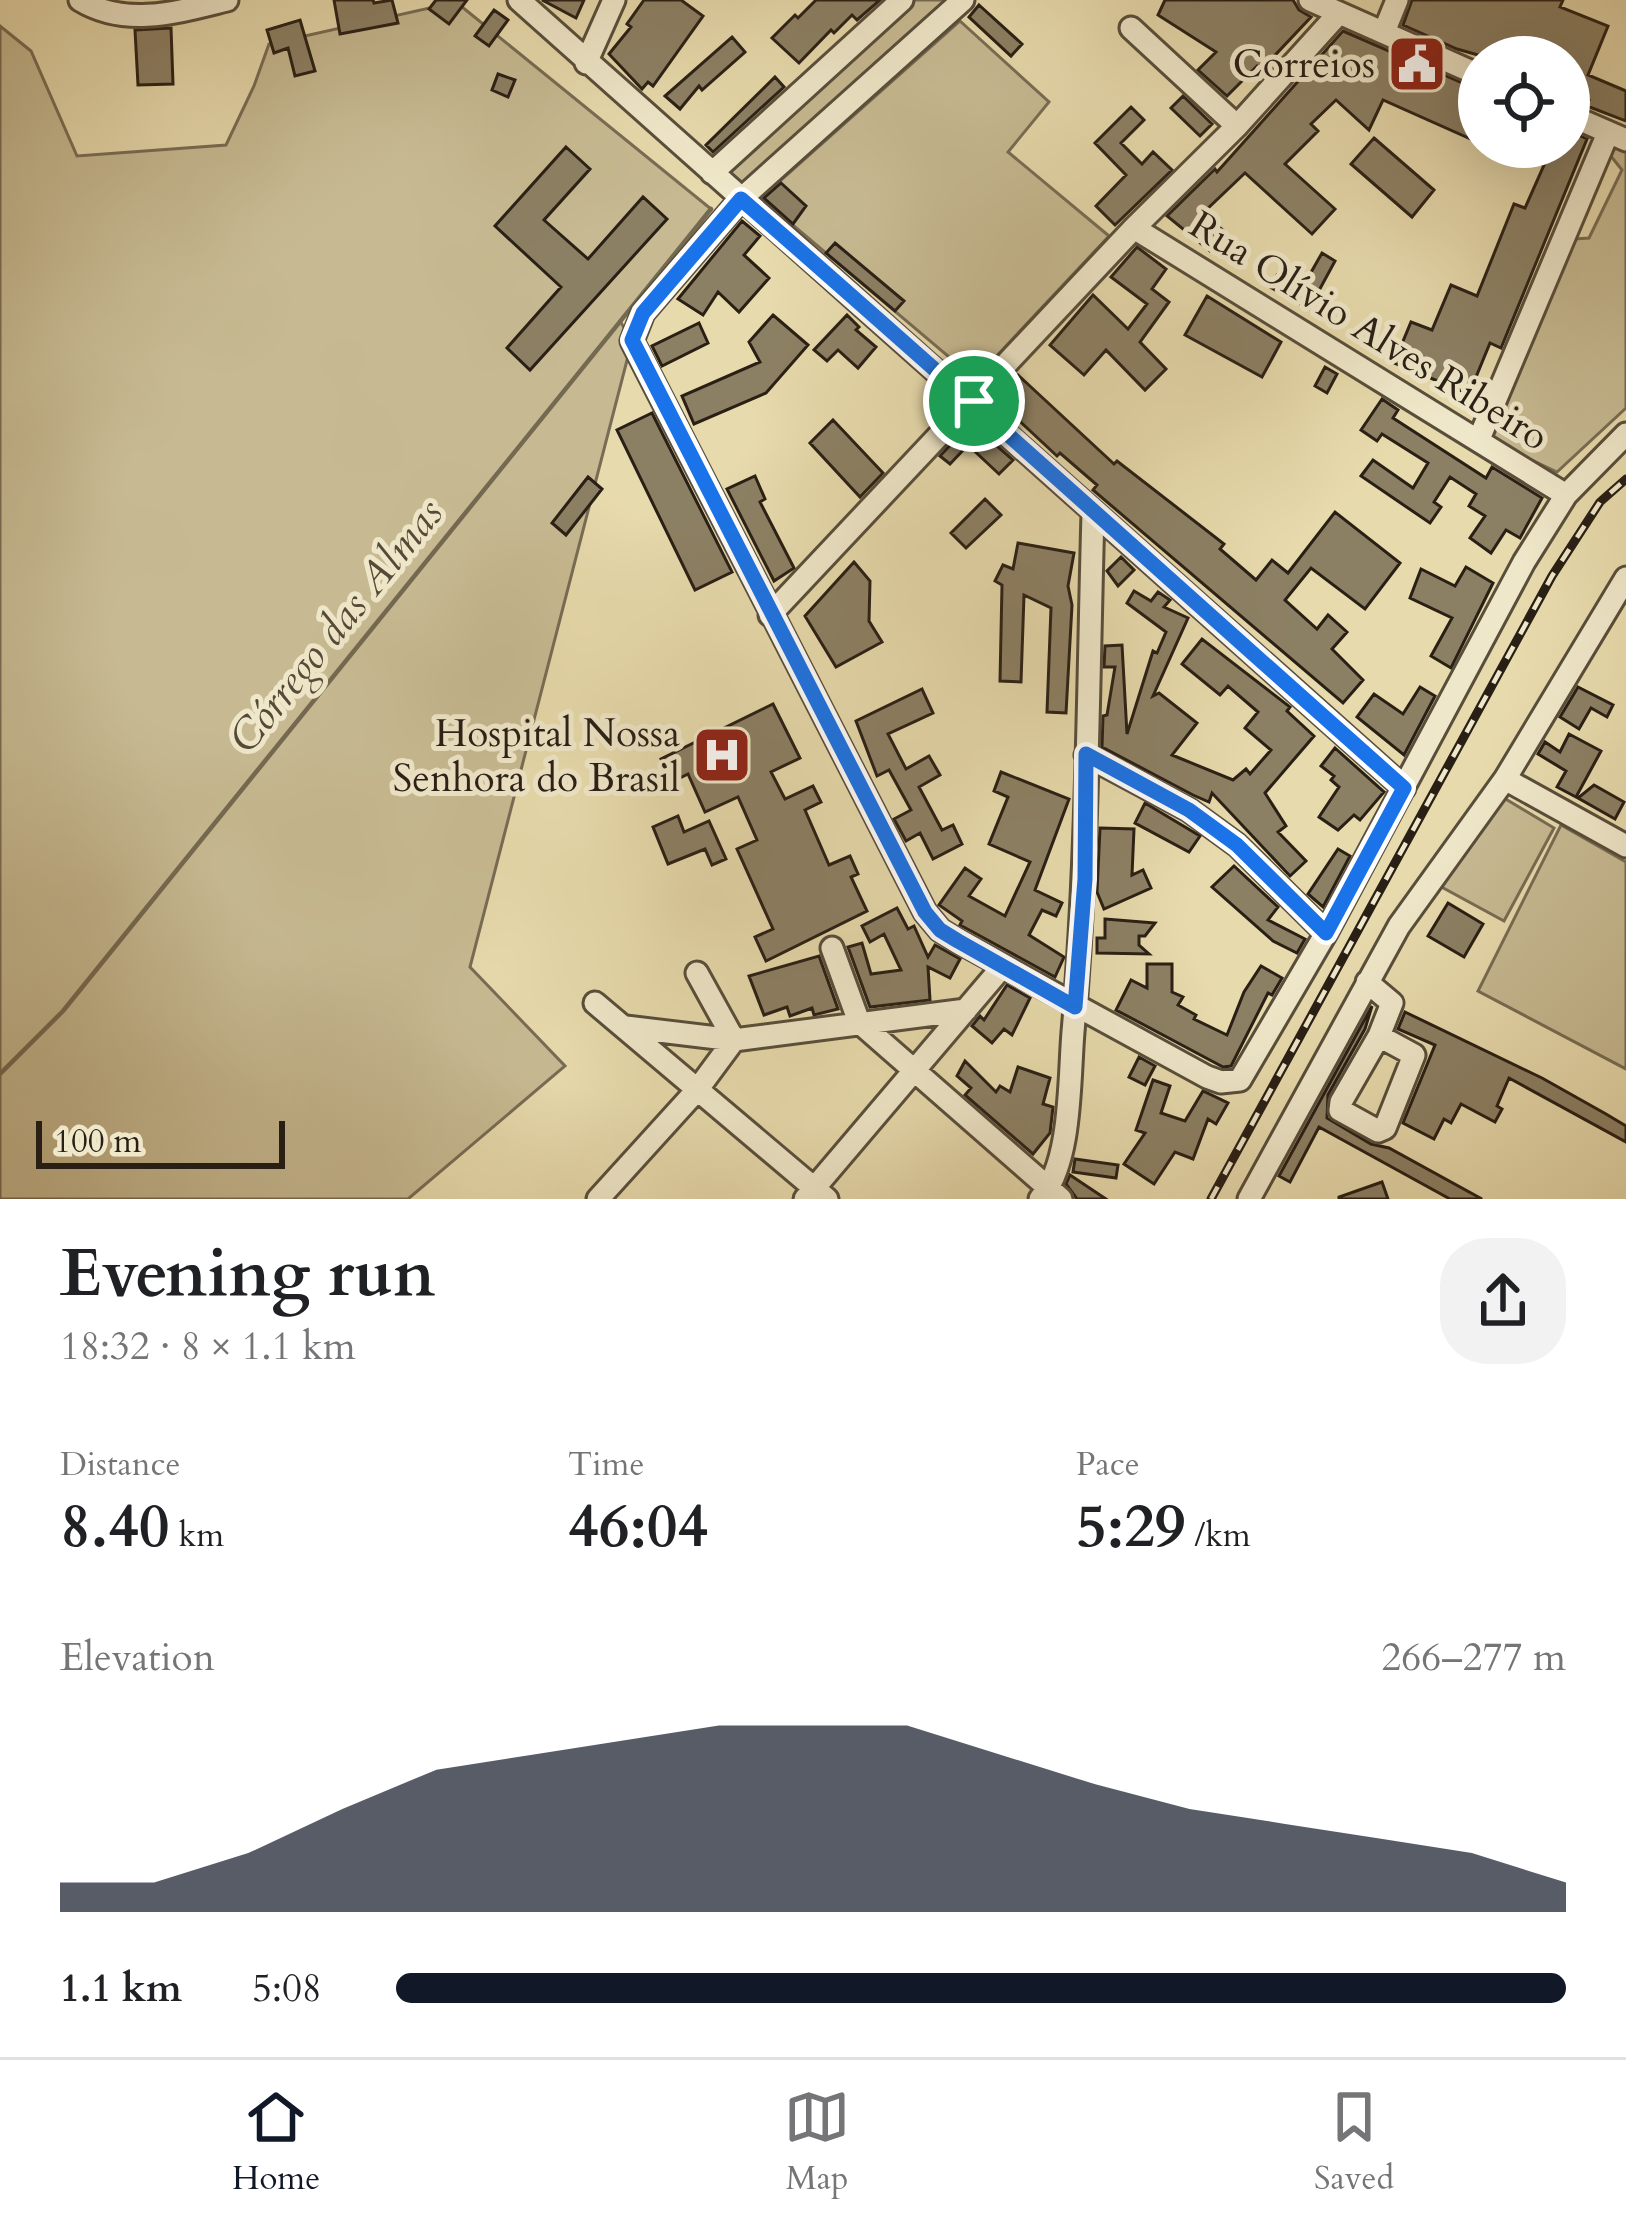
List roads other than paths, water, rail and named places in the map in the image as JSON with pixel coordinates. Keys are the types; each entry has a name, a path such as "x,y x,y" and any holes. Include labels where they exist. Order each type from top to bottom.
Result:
{"street":[{"path":"80,0 111,14 136,17 227,0"},
{"path":"519,0 1404,788"},
{"path":"586,63 614,0"},
{"path":"712,173 902,0"},
{"path":"963,0 741,199 643,313 632,340 925,912 940,930 1207,1077 1234,1083 1245,1075 1326,933 1524,562 1566,495 1626,434"},
{"path":"1384,32 1397,0"},
{"path":"770,615 1134,228 1237,126 1321,4 1458,65"},
{"path":"1131,28 1237,126"},
{"path":"1479,439 1617,137"},
{"name":"Rua Olívio Alves Ribeiro","path":"1134,228 1566,495"},
{"path":"1050,1196 1065,1128 1084,902 1093,512"},
{"path":"1249,1199 1367,982 1436,871 1504,779 1626,578"},
{"path":"1086,754 1189,810 1237,845 1326,933"},
{"path":"1504,779 1623,838"},
{"path":"832,948 859,1022 1050,1196"},
{"path":"595,1003 816,1196 1003,966"},
{"path":"697,973 734,1040"},
{"path":"1367,982 1392,1003 1379,1036"},
{"path":"626,1027 734,1040 966,1010"},
{"path":"598,1199 697,1090 734,1040"}],"waterway":[{"name":"Córrego das Almas","path":"0,1074 63,1011 711,209"}],"railway":[{"path":"1211,1199 1552,576 1600,502 1626,479"}],"place":[{"name":"Correios","path":"1417,64"},
{"name":"Hospital Nossa Senhora do Brasil","path":"722,755"}]}
